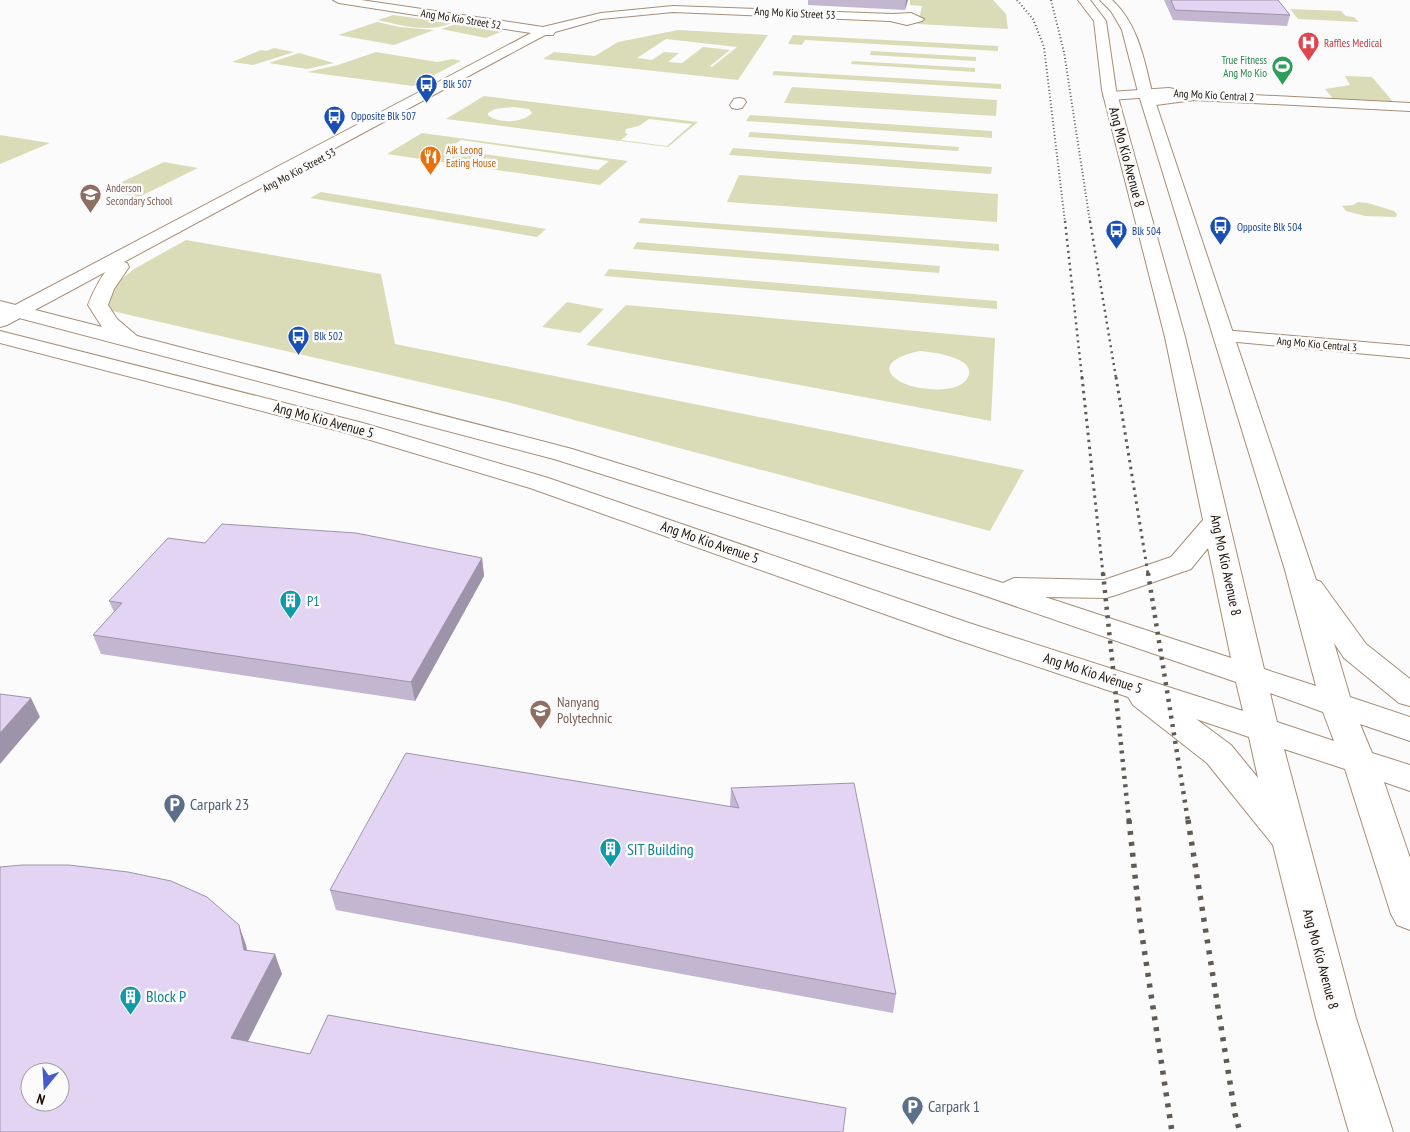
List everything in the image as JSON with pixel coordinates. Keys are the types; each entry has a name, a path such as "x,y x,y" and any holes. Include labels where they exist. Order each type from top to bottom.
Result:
{"main road":[{"name":"Ang Mo Kio Street 52","path":"339,0 548,32"},
{"name":"Ang Mo Kio Avenue 8","path":"1084,0 1100,21 1105,71 1110,96 1146,154 1224,336 1299,570 1338,706 1408,897"},
{"name":"Ang Mo Kio Avenue 8","path":"1106,0 1126,24 1135,49 1147,97 1146,154 1175,337 1250,676 1290,843 1336,1018 1371,1132"},
{"name":"Ang Mo Kio Street 53","path":"0,332 12,313 548,32 601,16 673,9 895,19"},
{"name":"Ang Mo Kio Street 53","path":"12,313 120,267 548,32"},
{"name":"Ang Mo Kio Central 2","path":"1110,96 1194,96 1410,108"},
{"path":"120,267 104,289 98,305 109,323 131,340"},
{"name":"Ang Mo Kio Avenue 5","path":"12,313 131,340 563,454 987,587 1410,730"},
{"name":"Ang Mo Kio Central 3","path":"1224,336 1410,352"},
{"name":"Ang Mo Kio Avenue 5","path":"0,337 355,428 539,483 959,630 1410,778"},
{"path":"987,587 1106,588 1181,562 1216,520"},
{"path":"1299,570 1355,651 1393,683 1410,694"},
{"path":"1126,684 1219,754 1290,843"}],"green space":[{"path":"910,0 993,0 1006,14 1008,29 918,24 922,6 910,5"},
{"path":"1290,9 1341,11 1346,16 1354,17 1359,22 1298,19"},
{"path":"393,15 452,23 434,28 425,28 378,20"},
{"path":"377,22 400,27 434,30 394,45 338,35"},
{"path":"456,24 503,31 486,38 441,29"},
{"path":"678,30 768,35 738,80 543,59 554,52 595,56 618,42","holes":["666,39 737,47 712,67 710,66 730,50 703,47 682,63 668,62 679,53 664,52 652,60 637,58"]},
{"path":"793,35 998,46 998,51 805,40 802,45 788,44"},
{"path":"274,48 294,52 253,65 232,62 261,50 266,51"},
{"path":"871,51 976,57 976,61 870,55"},
{"path":"376,52 437,62 453,59 461,61 413,86 307,72 338,65"},
{"path":"299,53 334,63 307,69 269,63"},
{"path":"852,61 975,68 975,72 851,64"},
{"path":"774,71 1001,84 1001,89 772,75"},
{"path":"1345,76 1372,77 1395,104 1334,100 1325,89 1350,85"},
{"path":"792,87 997,100 996,116 784,103"},
{"path":"484,96 698,122 668,147 446,119","holes":["513,107 529,109 532,113 523,119 510,121 498,120 488,115 488,113 495,109","649,119 691,124 692,124 667,146 621,140 628,134 625,133 626,129 639,126"]},
{"path":"750,115 992,131 992,138 746,121"},
{"path":"750,132 959,147 958,151 748,137"},
{"path":"422,133 628,161 600,185 387,154","holes":["461,140 609,161 598,170 448,149"]},
{"path":"0,135 50,143 0,164"},
{"path":"733,148 992,167 991,174 729,155"},
{"path":"164,162 198,168 139,197 103,191"},
{"path":"739,175 998,194 997,222 727,202"},
{"path":"321,192 546,229 537,237 310,198"},
{"path":"1358,202 1394,211 1397,214 1396,217 1365,216 1346,211 1342,206 1353,205"},
{"path":"641,218 999,244 999,251 638,223"},
{"path":"186,240 381,274 395,344 1024,470 990,531 507,402 108,310 111,288 134,269"},
{"path":"637,242 940,266 939,273 633,249"},
{"path":"609,269 997,301 997,309 604,276"},
{"path":"567,302 604,309 580,333 542,327"},
{"path":"626,305 995,338 991,421 586,345","holes":["920,351 942,354 960,360 969,370 968,377 963,383 948,389 918,388 903,383 894,377 890,372 893,362 905,355"]}],"building":[{"path":"1171,0 1278,0 1290,15 1175,10"},
{"name":"P1","path":"222,524 356,533 482,558 411,682 93,635 122,603 109,601 168,538 205,543"},
{"path":"0,694 31,698 0,733"},
{"name":"SIT Building","path":"406,753 739,808 731,788 854,783 896,994 330,890"},
{"path":"22,865 69,865 128,872 171,881 207,897 239,925 244,950 275,954 231,1038 310,1054 328,1015 846,1108 843,1132 0,1132 0,867"}],"railway":[{"path":"1017,0 1033,19 1044,47 1065,222"},
{"path":"1051,0 1064,52 1090,222"},
{"path":"1065,221 1082,378"},
{"path":"1090,221 1116,378"},
{"path":"1082,377 1103,574"},
{"path":"1116,377 1148,574"},
{"path":"1103,573 1129,821"},
{"path":"1148,573 1188,821"},
{"path":"1129,820 1140,922 1172,1132"},
{"path":"1188,820 1235,1114 1240,1132"}],"place":[{"name":"Raffles Medical","path":"1308,62"},
{"name":"True Fitness Ang Mo Kio","path":"1283,85"},
{"name":"Blk 507","path":"427,103"},
{"name":"Opposite Blk 507","path":"335,135"},
{"name":"Aik Leong Eating House","path":"430,175"},
{"name":"Anderson Secondary School","path":"90,213"},
{"name":"Opposite Blk 504","path":"1221,246"},
{"name":"Blk 504","path":"1116,250"},
{"name":"Blk 502","path":"298,355"},
{"name":"P1","path":"291,620"},
{"name":"Nanyang Polytechnic","path":"541,729"},
{"name":"Carpark 23","path":"174,823"},
{"name":"SIT Building","path":"611,868"},
{"name":"Block P","path":"130,1015"},
{"name":"Carpark 1","path":"912,1125"}]}
